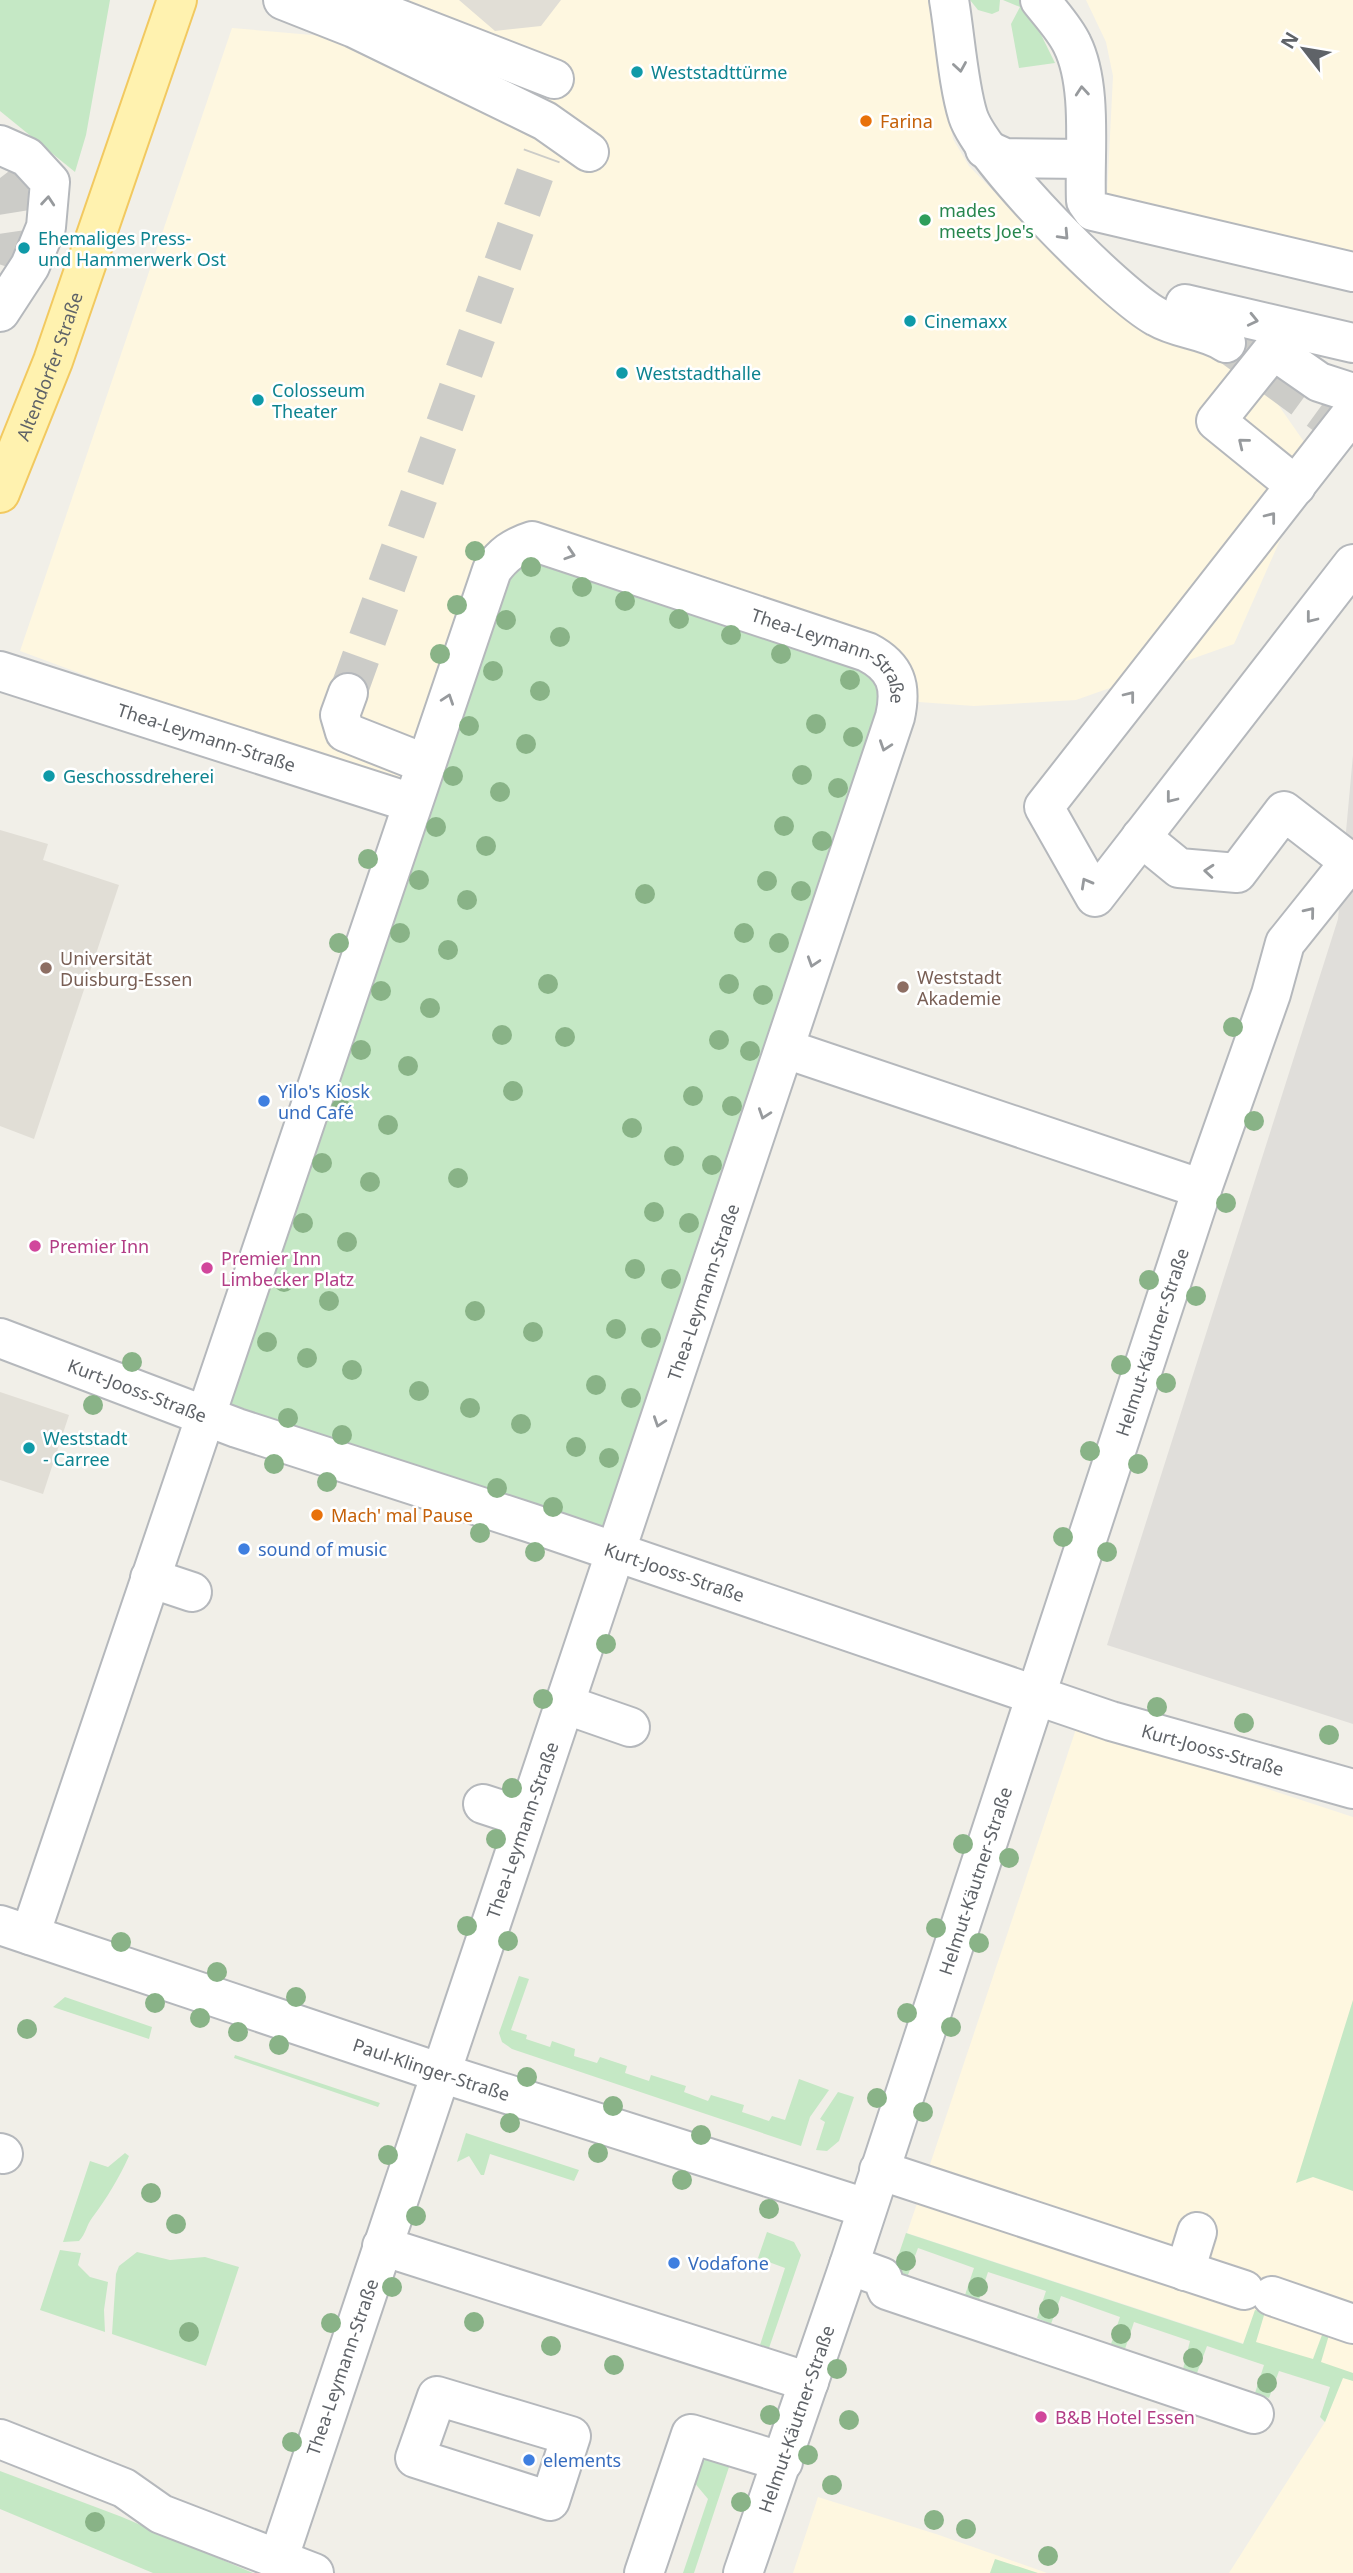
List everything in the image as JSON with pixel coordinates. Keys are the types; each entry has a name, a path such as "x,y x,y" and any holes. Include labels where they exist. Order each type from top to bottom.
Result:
{"main road":[{"name":"Altendorfer Straße","path":"0,493 53,361 177,0"}],"street":[{"path":"283,0 363,9 554,79"},
{"path":"949,0 968,116 985,149 1091,264 1138,303 1156,317 1215,336 1226,343"},
{"path":"1040,0 1072,44 1080,72 1086,201 1099,214 1353,272"},
{"path":"363,9 545,121 589,152"},
{"path":"0,145 27,158 50,182 46,227 30,266 0,312"},
{"path":"985,149 1005,158 1085,159"},
{"path":"1138,303 1165,300 1353,343"},
{"path":"1273,350 1353,366"},
{"path":"1273,350 1319,382 1353,393"},
{"path":"1273,350 1216,421 1296,486"},
{"path":"1353,412 1044,807 1094,897 1353,564"},
{"name":"Thea-Leymann-Straße","path":"15,1930 150,1578 492,570 501,557 515,547 532,541 867,652 882,660 898,684 899,698 895,717 786,1049 382,2246 345,2401 278,2560"},
{"name":"Thea-Leymann-Straße","path":"0,671 412,803"},
{"path":"348,693 340,715 345,732 426,764"},
{"name":"Helmut-Käutner-Straße","path":"743,2573 849,2265 1202,1189 1271,994 1285,943 1350,862 1284,811 1237,873 1179,868 1141,837"},
{"path":"1271,994 1334,925"},
{"path":"786,1049 1202,1189"},
{"name":"Kurt-Jooss-Straße","path":"0,1338 205,1417 1036,1695 1170,1738 1290,1768 1353,1788"},
{"path":"150,1578 192,1592"},
{"path":"564,1704 630,1727"},
{"path":"483,1804 526,1818"},
{"name":"Paul-Klinger-Straße","path":"15,1930 440,2073 866,2208"},
{"path":"879,2170 1353,2324"},
{"path":"1185,2271 1197,2232"},
{"path":"382,2246 809,2382"},
{"path":"849,2265 882,2277 887,2290 1254,2414"},
{"path":"644,2573 691,2434 783,2462"},
{"path":"0,2439 124,2488 161,2515 314,2573"}],"shaded area":[{"path":"312,0 930,0 953,139 969,166 1087,287 1118,310 1235,349 1245,357 1316,459 1234,644 1076,700 974,706 905,701 408,795 20,651 232,28 324,36"},
{"path":"459,0 561,0 541,26 495,31"},
{"path":"1086,0 1353,0 1353,251 1121,202 1107,196 1113,76 1106,42"},
{"path":"1353,755 1353,1724 1107,1645 1338,919"},
{"name":"Universität Duisburg-Essen","path":"0,830 48,844 43,860 119,885 34,1139 0,1126"},
{"name":"Weststadt - Carree","path":"0,1392 69,1415 43,1494 0,1480"},
{"path":"1077,1726 1353,1817 1353,2573 1229,2573 1325,2422 1343,2376 907,2233"},
{"path":"818,2497 936,2534 1047,2573 793,2573"}],"green space":[{"path":"0,0 110,0 86,135 75,172 0,111"},
{"path":"970,0 1000,0 999,11 992,14 978,10"},
{"path":"1003,0 1024,0 1055,63 1019,68 1011,24 1020,7"},
{"path":"517,551 892,669 615,1551 205,1417"},
{"path":"519,1976 529,1979 511,2030 527,2035 526,2039 550,2047 552,2041 575,2049 574,2056 597,2063 600,2057 627,2066 625,2073 649,2081 651,2075 686,2086 684,2092 708,2101 711,2095 744,2105 742,2112 769,2121 772,2116 785,2120 799,2079 829,2090 810,2117 801,2146 512,2049 502,2042 499,2033"},
{"path":"65,1997 152,2027 149,2039 53,2007"},
{"path":"1353,2000 1353,2191 1313,2177 1296,2183"},
{"path":"235,2055 380,2103 378,2107 234,2058"},
{"path":"838,2092 854,2097 839,2141 827,2151 816,2150 825,2122 820,2119"},
{"path":"466,2133 579,2170 574,2181 490,2154 484,2175 481,2175 469,2156 457,2162"},
{"path":"125,2153 129,2156 121,2172 79,2241 63,2242 90,2161 108,2167"},
{"path":"767,2232 794,2242 801,2255 769,2348 760,2345 785,2268 758,2258"},
{"path":"906,2233 1243,2344 1255,2310 1265,2312 1256,2342 1313,2359 1322,2335 1329,2335 1321,2362 1353,2373 1353,2381 1343,2378 1325,2422 1320,2417 1330,2387 1279,2371 1269,2398 1255,2393 1264,2365 1207,2346 1197,2373 1183,2369 1190,2341 1134,2322 1125,2349 1111,2344 1120,2317 1061,2296 1051,2324 1037,2318 1046,2291 988,2272 979,2300 965,2295 974,2268 918,2248 908,2275 893,2271"},
{"path":"60,2250 81,2253 78,2265 90,2277 108,2282 104,2310 105,2332 40,2310"},
{"path":"137,2252 170,2260 205,2257 239,2267 206,2366 112,2334 116,2274 119,2266"},
{"path":"710,2458 730,2464 694,2573 683,2573 708,2499 688,2475 693,2465"},
{"path":"0,2471 122,2517 253,2573 153,2573 0,2509"},
{"path":"995,2559 1038,2573 990,2573"}],"tunnel":[{"path":"348,693 542,155"},
{"path":"0,178 9,190 18,249 3,296"},
{"path":"1226,343 1353,436"}],"place":[{"name":"Weststadttürme","path":"637,72"},
{"name":"Farina","path":"866,121"},
{"name":"mades meets Joe's","path":"925,220"},
{"name":"Ehemaliges Press- und Hammerwerk Ost","path":"24,248"},
{"name":"Cinemaxx","path":"910,321"},
{"name":"Weststadthalle","path":"622,373"},
{"name":"Colosseum Theater","path":"258,400"},
{"name":"Geschossdreherei","path":"49,776"},
{"name":"Universität Duisburg-Essen","path":"46,968"},
{"name":"Weststadt Akademie","path":"903,987"},
{"name":"Yilo's Kiosk und Café","path":"264,1101"},
{"name":"Premier Inn","path":"35,1246"},
{"name":"Premier Inn Limbecker Platz","path":"207,1268"},
{"name":"Weststadt - Carree","path":"29,1448"},
{"name":"Mach' mal Pause","path":"317,1515"},
{"name":"sound of music","path":"244,1549"},
{"name":"Vodafone","path":"674,2263"},
{"name":"B&B Hotel Essen","path":"1041,2417"},
{"name":"elements","path":"529,2460"}]}
